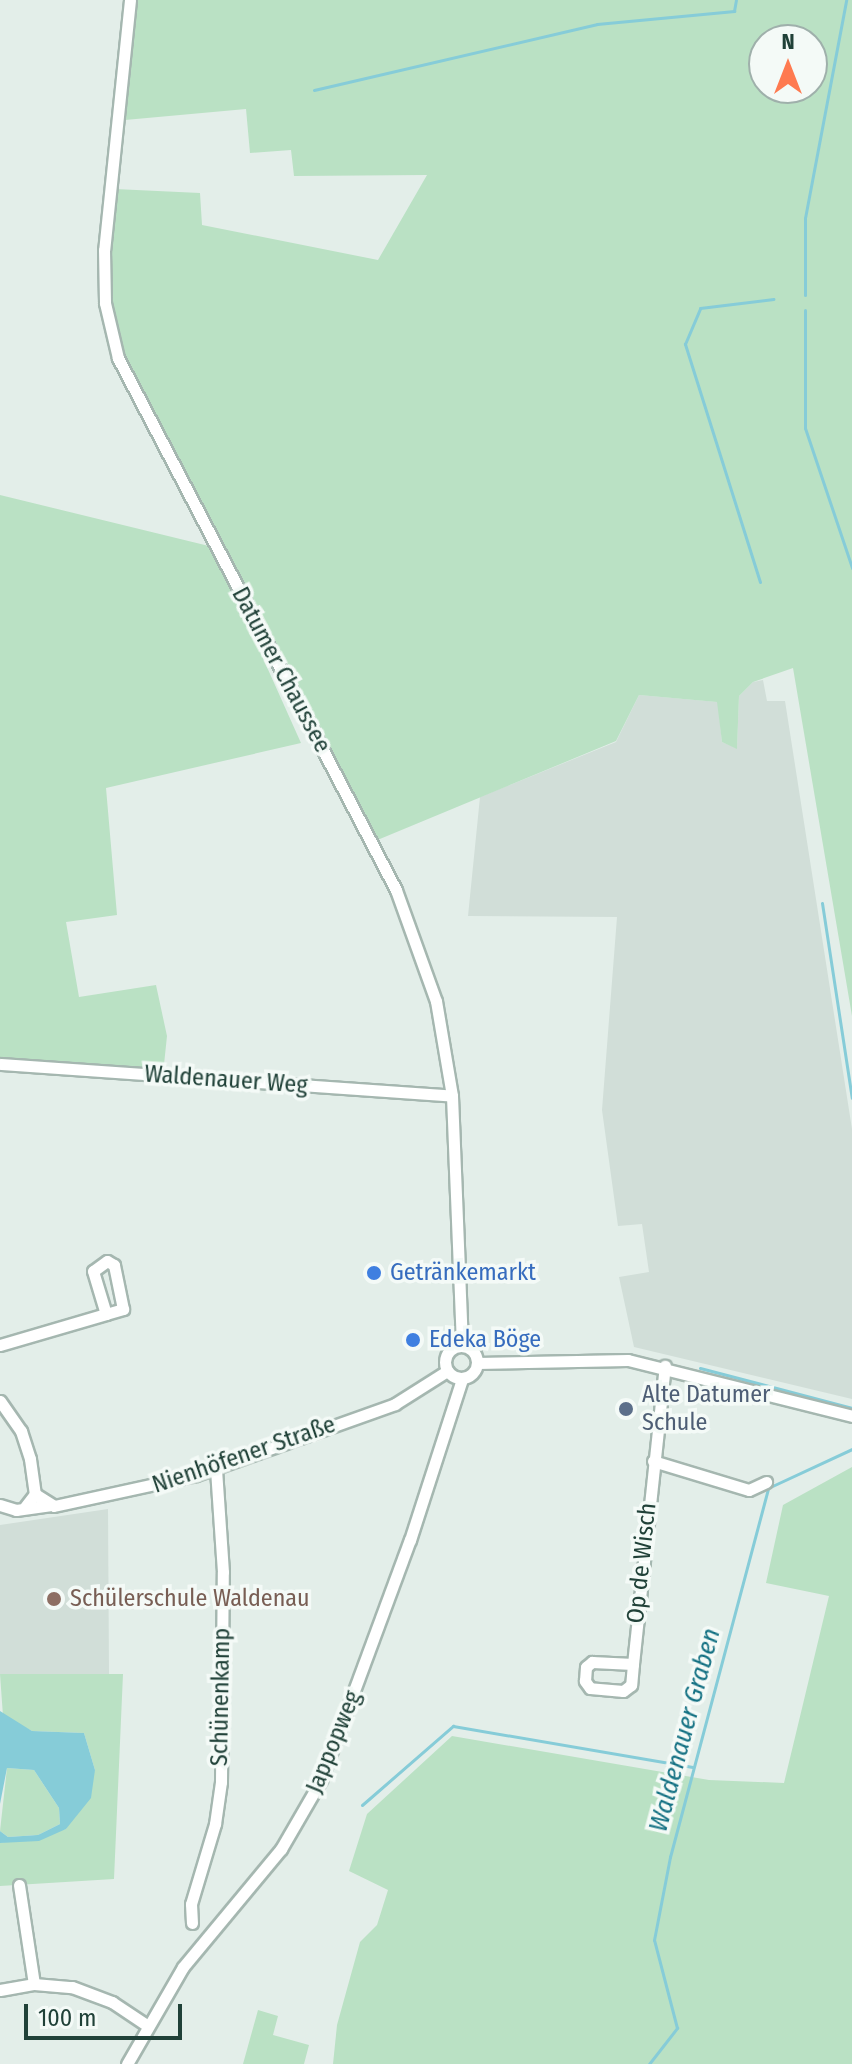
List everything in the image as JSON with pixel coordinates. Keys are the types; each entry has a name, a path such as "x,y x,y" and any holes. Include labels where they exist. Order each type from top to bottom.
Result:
{"street":[{"name":"Datumer Chaussee","path":"130,0 104,250 105,303 118,358 396,890 441,1019 452,1096 462,1346"},
{"name":"Waldenauer Weg","path":"0,1064 452,1096"},
{"path":"0,1345 106,1314"},
{"path":"462,1346 475,1355 477,1363 472,1374 462,1379 447,1371 447,1354 462,1346"},
{"path":"477,1363 602,1359 665,1366 852,1416"},
{"name":"Op de Wisch","path":"633,1664 665,1366"},
{"name":"Nienhöfener Straße","path":"0,1505 25,1507 114,1497 216,1468 395,1404 447,1371"},
{"name":"Jappopweg","path":"127,2064 188,1959 281,1849 321,1780 410,1540 462,1379"},
{"path":"0,1401 21,1431 35,1494 50,1505"},
{"path":"653,1461 749,1490 766,1482"},
{"name":"Schünenkamp","path":"192,1923 191,1904 215,1824 221,1782 223,1572 216,1468"},
{"path":"25,1507 35,1494"},
{"path":"19,1885 34,1984"},
{"path":"0,1990 34,1984 93,1993 148,2026"}],"shaded area":[{"path":"763,680 767,701 785,701 852,1129 852,1399 634,1347 619,1277 649,1272 642,1224 618,1226 602,1110 617,917 468,916 480,797 616,742 639,695 718,702 722,742 737,748 739,696 753,682"},
{"name":"Schülerschule Waldenau","path":"108,1509 109,1674 0,1674 0,1525"}],"green space":[{"path":"137,0 852,0 852,1016 793,668 753,682 739,696 737,749 722,742 717,702 639,695 616,741 375,841 120,356 109,302 107,248 115,189 200,193 202,225 378,260 427,175 294,176 291,150 250,153 246,109 125,120"},
{"path":"0,495 213,547 301,743 106,788 117,915 66,922 79,997 156,985 167,1036 163,1074 0,1060"},
{"path":"852,1467 852,2064 333,2064 337,2025 360,1942 377,1925 388,1890 349,1871 367,1814 452,1736 709,1780 784,1783 829,1596 766,1583 783,1505"},
{"path":"0,1674 123,1674 114,1879 0,1886 0,1843 66,1829 95,1770 84,1733 32,1731 3,1716"},
{"path":"7,1768 34,1770 59,1808 60,1824 38,1835 8,1837 0,1831"},
{"path":"258,2010 278,2016 273,2035 309,2045 304,2064 243,2064"}],"water":[{"path":"0,1711 32,1731 84,1733 95,1770 91,1798 66,1829 39,1841 0,1843 0,1831 8,1837 38,1835 60,1824 59,1808 34,1770 7,1768 0,1804"}],"waterway":[{"path":"314,90 597,24 734,11 736,0"},
{"path":"805,295 805,218 846,0"},
{"path":"760,582 685,344 700,308 773,299"},
{"path":"805,310 805,428 852,568"},
{"name":"Waldenauer Graben","path":"822,903 852,1098"},
{"path":"700,1368 852,1408"},
{"name":"Waldenauer Graben","path":"649,2064 677,2028 654,1940 670,1857 768,1488 852,1449"},
{"path":"362,1805 453,1726 693,1767"}],"place":[{"name":"Getränkemarkt","path":"374,1273"},
{"name":"Edeka Böge","path":"413,1340"},
{"name":"Alte Datumer Schule","path":"626,1409"},
{"name":"Schülerschule Waldenau","path":"54,1599"}]}
